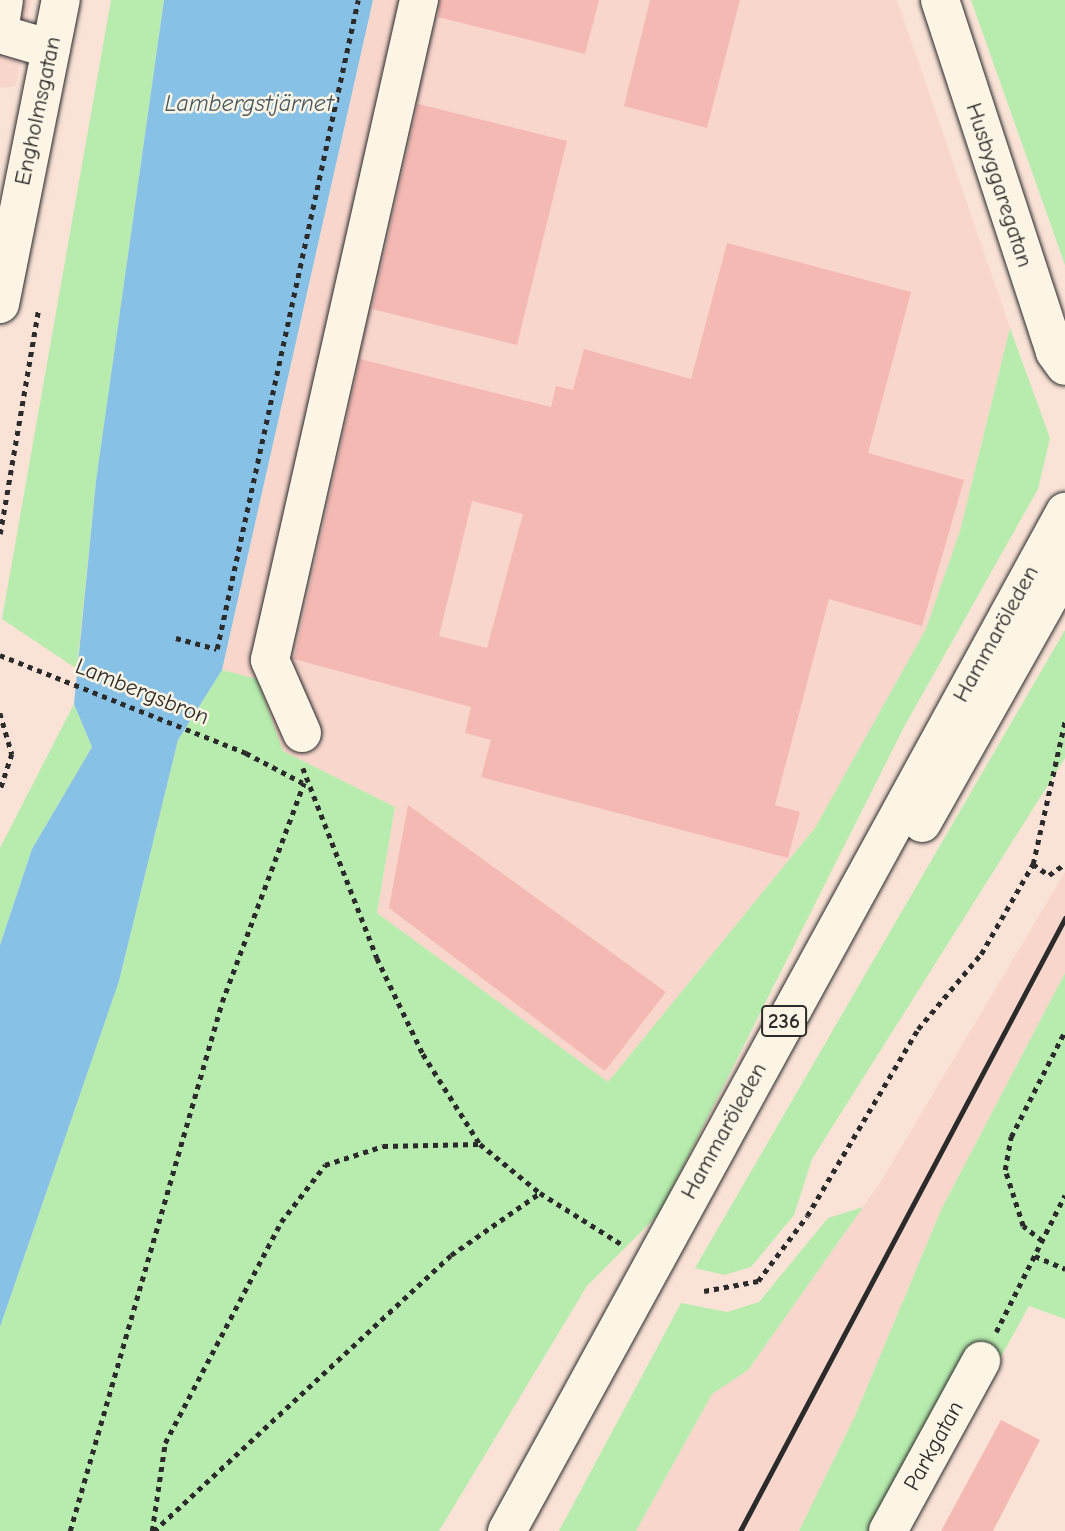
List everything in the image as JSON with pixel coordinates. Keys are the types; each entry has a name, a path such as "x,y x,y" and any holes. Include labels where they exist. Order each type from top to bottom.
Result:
{"main road":[{"path":"0,25 4,0"},
{"name":"Engholmsgatan","path":"0,303 3,263 61,0"},
{"path":"302,733 270,660 419,0"},
{"name":"Husbyggaregatan","path":"940,0 1055,352 1065,366"},
{"path":"0,34 51,49"},
{"name":"Hammaröleden","path":"507,1531 1065,512"},
{"name":"Hammaröleden","path":"534,1531 1065,569"},
{"name":"Parkgatan","path":"888,1531 981,1361"}],"path":[{"path":"176,638 217,649 358,0"},
{"name":"Lambergsbron","path":"0,656 246,753 304,783"},
{"path":"0,713 12,754 0,790"},
{"path":"704,1291 758,1281 807,1216 918,1029 981,954 1033,864 1065,721"},
{"path":"304,783 423,1054 480,1144 540,1194 635,1253"},
{"path":"71,1531 222,1002 304,783"},
{"path":"1033,864 1049,875 1065,864"},
{"path":"1042,1241 1023,1226 1005,1170 1011,1137 1065,1031"},
{"path":"153,1531 165,1443 281,1222 325,1165 383,1146 480,1144"},
{"path":"153,1531 451,1255 540,1194"},
{"path":"981,1361 1065,1195"},
{"path":"1035,1256 1065,1269"}],"shaded area":[{"path":"0,0 31,0 16,86 0,88"},
{"path":"373,0 897,0 1010,328 960,531 927,629 815,828 608,1082 377,913 395,807 283,751 257,679 222,670"},
{"path":"1065,872 1065,973 941,1210 855,1416 799,1531 636,1531 712,1394 748,1370 880,1183"}],"green space":[{"path":"111,0 164,0 96,481 77,669 2,619"},
{"path":"971,0 1065,0 1065,265"},
{"path":"1010,328 1050,438 1038,489 904,727 659,1214 587,1286 439,1531 0,1531 0,1327 119,981 178,740 222,670 257,679 283,751 395,807 377,913 608,1082 815,828 926,629 960,531"},
{"path":"1065,630 1065,758 812,1159 794,1215 751,1267 724,1275 695,1268"},
{"path":"74,704 92,747 32,849 0,945 0,848"},
{"path":"1065,973 1065,1319 1029,1306 905,1531 799,1531 855,1416 941,1210"},
{"path":"863,1207 748,1370 712,1394 636,1531 559,1531 681,1303 727,1312 759,1302 828,1218"}],"water":[{"name":"Lambergstjärnet","path":"164,0 373,0 222,670 178,740 119,981 0,1327 0,945 32,849 92,747 74,704 96,481"}],"building":[{"path":"440,0 599,0 585,54 438,17"},
{"path":"650,0 740,0 707,128 624,106"},
{"path":"418,104 567,141 517,345 372,309"},
{"path":"727,243 911,292 868,453 964,480 922,626 829,599 775,805 800,812 788,858 481,777 491,740 465,733 471,707 294,659 360,359 551,407 556,386 573,390 584,349 691,379","holes":["472,501 523,514 487,648 439,636"]},
{"path":"408,805 666,992 605,1071 389,908"},
{"path":"1001,1420 1040,1440 993,1531 941,1531"}],"railway":[{"path":"740,1531 1065,918"}]}
